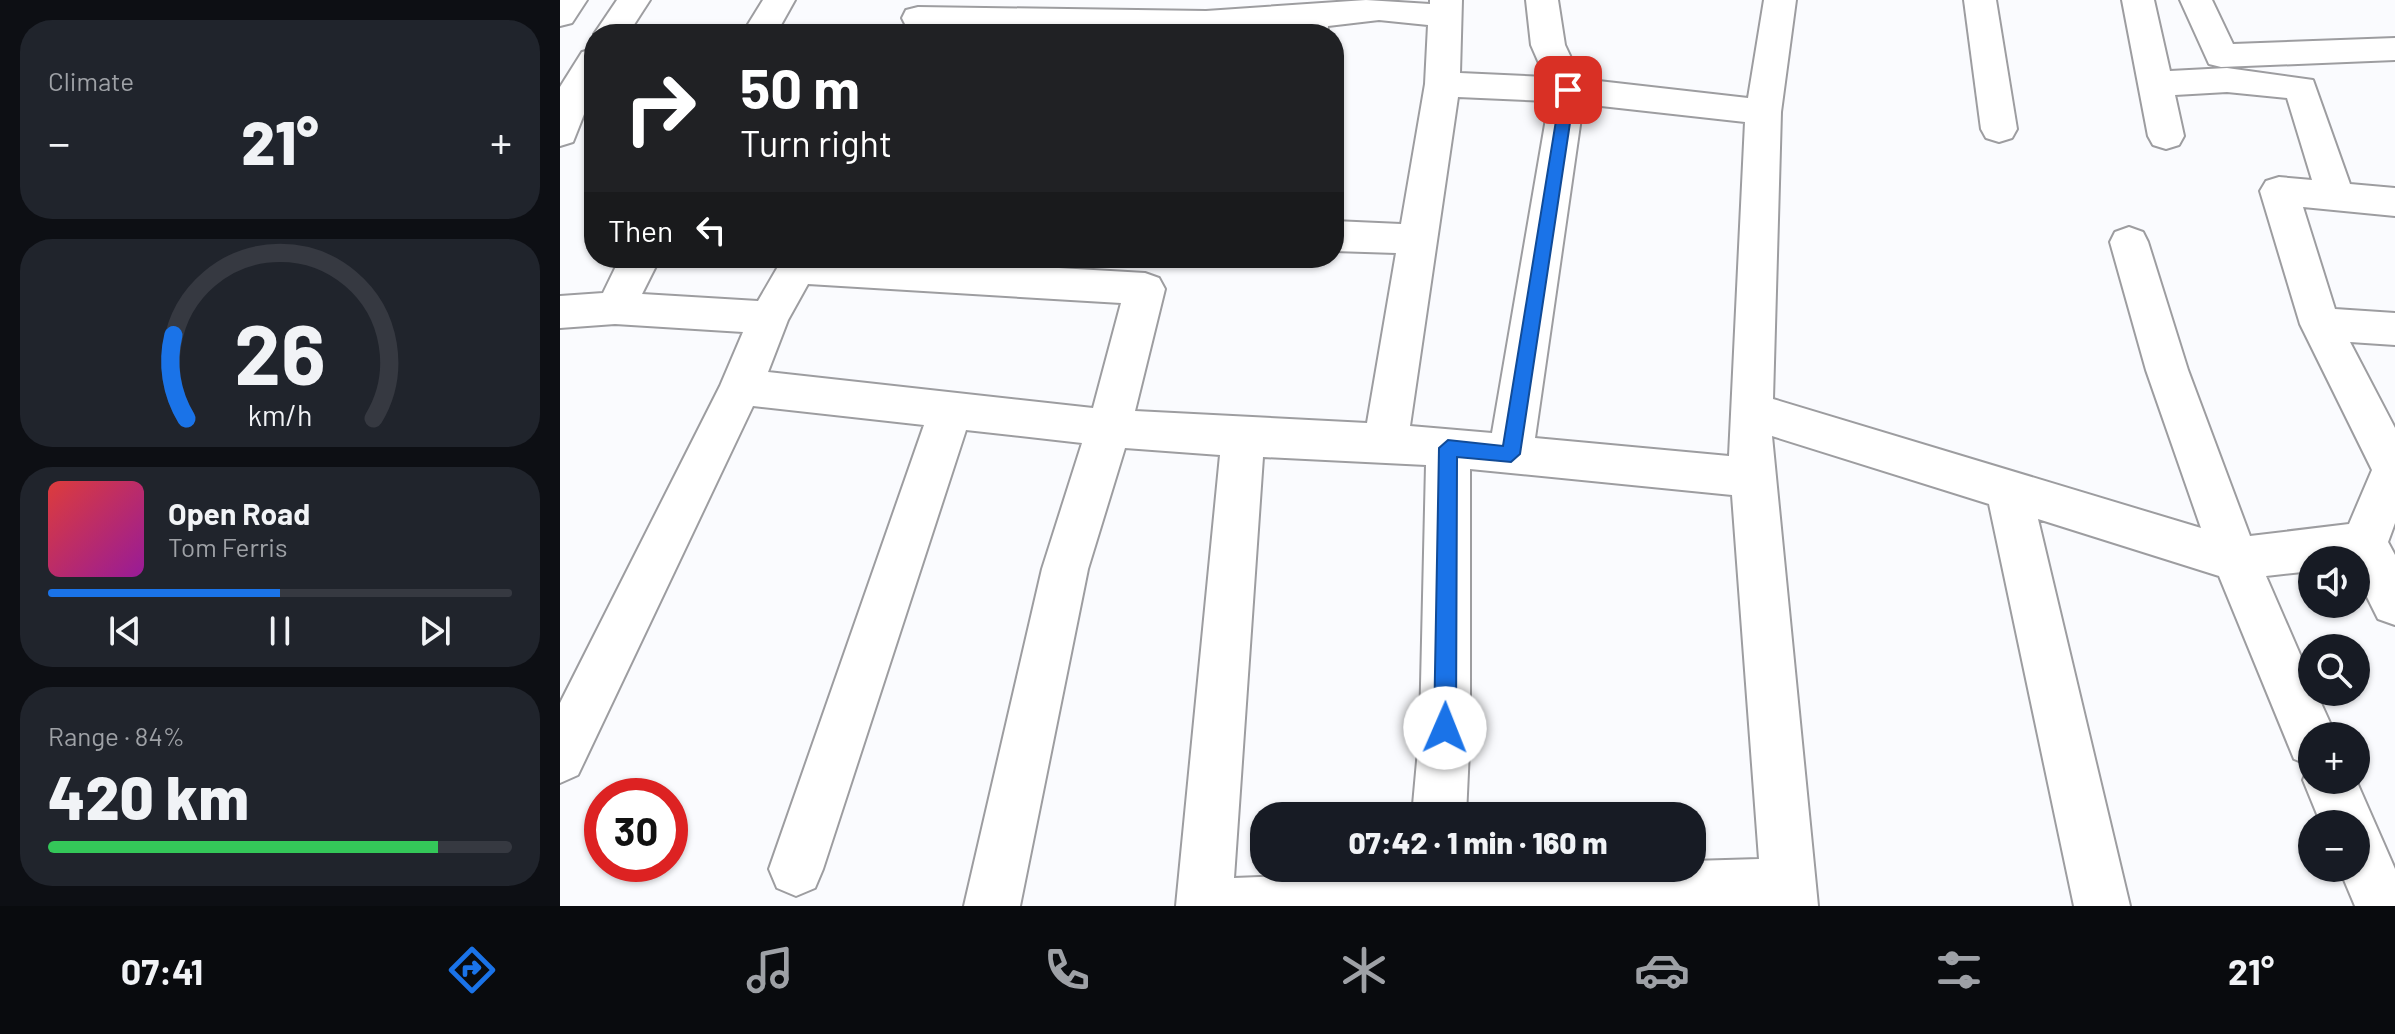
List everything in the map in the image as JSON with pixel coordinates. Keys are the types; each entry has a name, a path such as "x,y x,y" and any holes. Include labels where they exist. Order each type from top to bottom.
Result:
{"street":[{"path":"560,15 571,0"},
{"path":"618,24 634,0"},
{"path":"765,24 779,0"},
{"path":"1511,454 1568,90 1548,45 1542,0"},
{"path":"1217,906 1434,890 1789,895 1753,478 1751,411 1763,112 1780,0"},
{"path":"1980,0 1999,129"},
{"path":"2138,0 2166,136"},
{"path":"2196,0 2221,56 2395,49"},
{"path":"1319,24 1379,9 1447,8 1441,45 1442,84 1386,442"},
{"path":"919,17 1100,24"},
{"path":"560,133 584,76"},
{"path":"2155,84 2227,80 2301,88 2336,197"},
{"path":"1442,84 1568,90 1763,112"},
{"path":"2395,202 2279,191 2320,324 2375,395 2395,470 2376,549 2395,603"},
{"path":"1344,236 1416,239"},
{"path":"2129,242 2154,337 2233,559 2304,722"},
{"path":"615,308 635,268"},
{"path":"560,757 741,387 769,318 798,268"},
{"path":"867,268 1145,289 1109,428 1065,569 992,906"},
{"path":"560,312 615,308 769,318"},
{"path":"2320,324 2395,329"},
{"path":"741,387 1109,428 1243,438 1386,442 1753,478"},
{"path":"796,869 951,409"},
{"path":"1751,411 2233,559 2376,549"},
{"path":"1204,906 1243,438"},
{"path":"1440,802 1445,728 1448,448"},
{"path":"2009,492 2102,906"},
{"path":"2370,876 2383,906"}],"route":[{"path":"1445,728 1448,448 1511,454 1568,90"}]}
